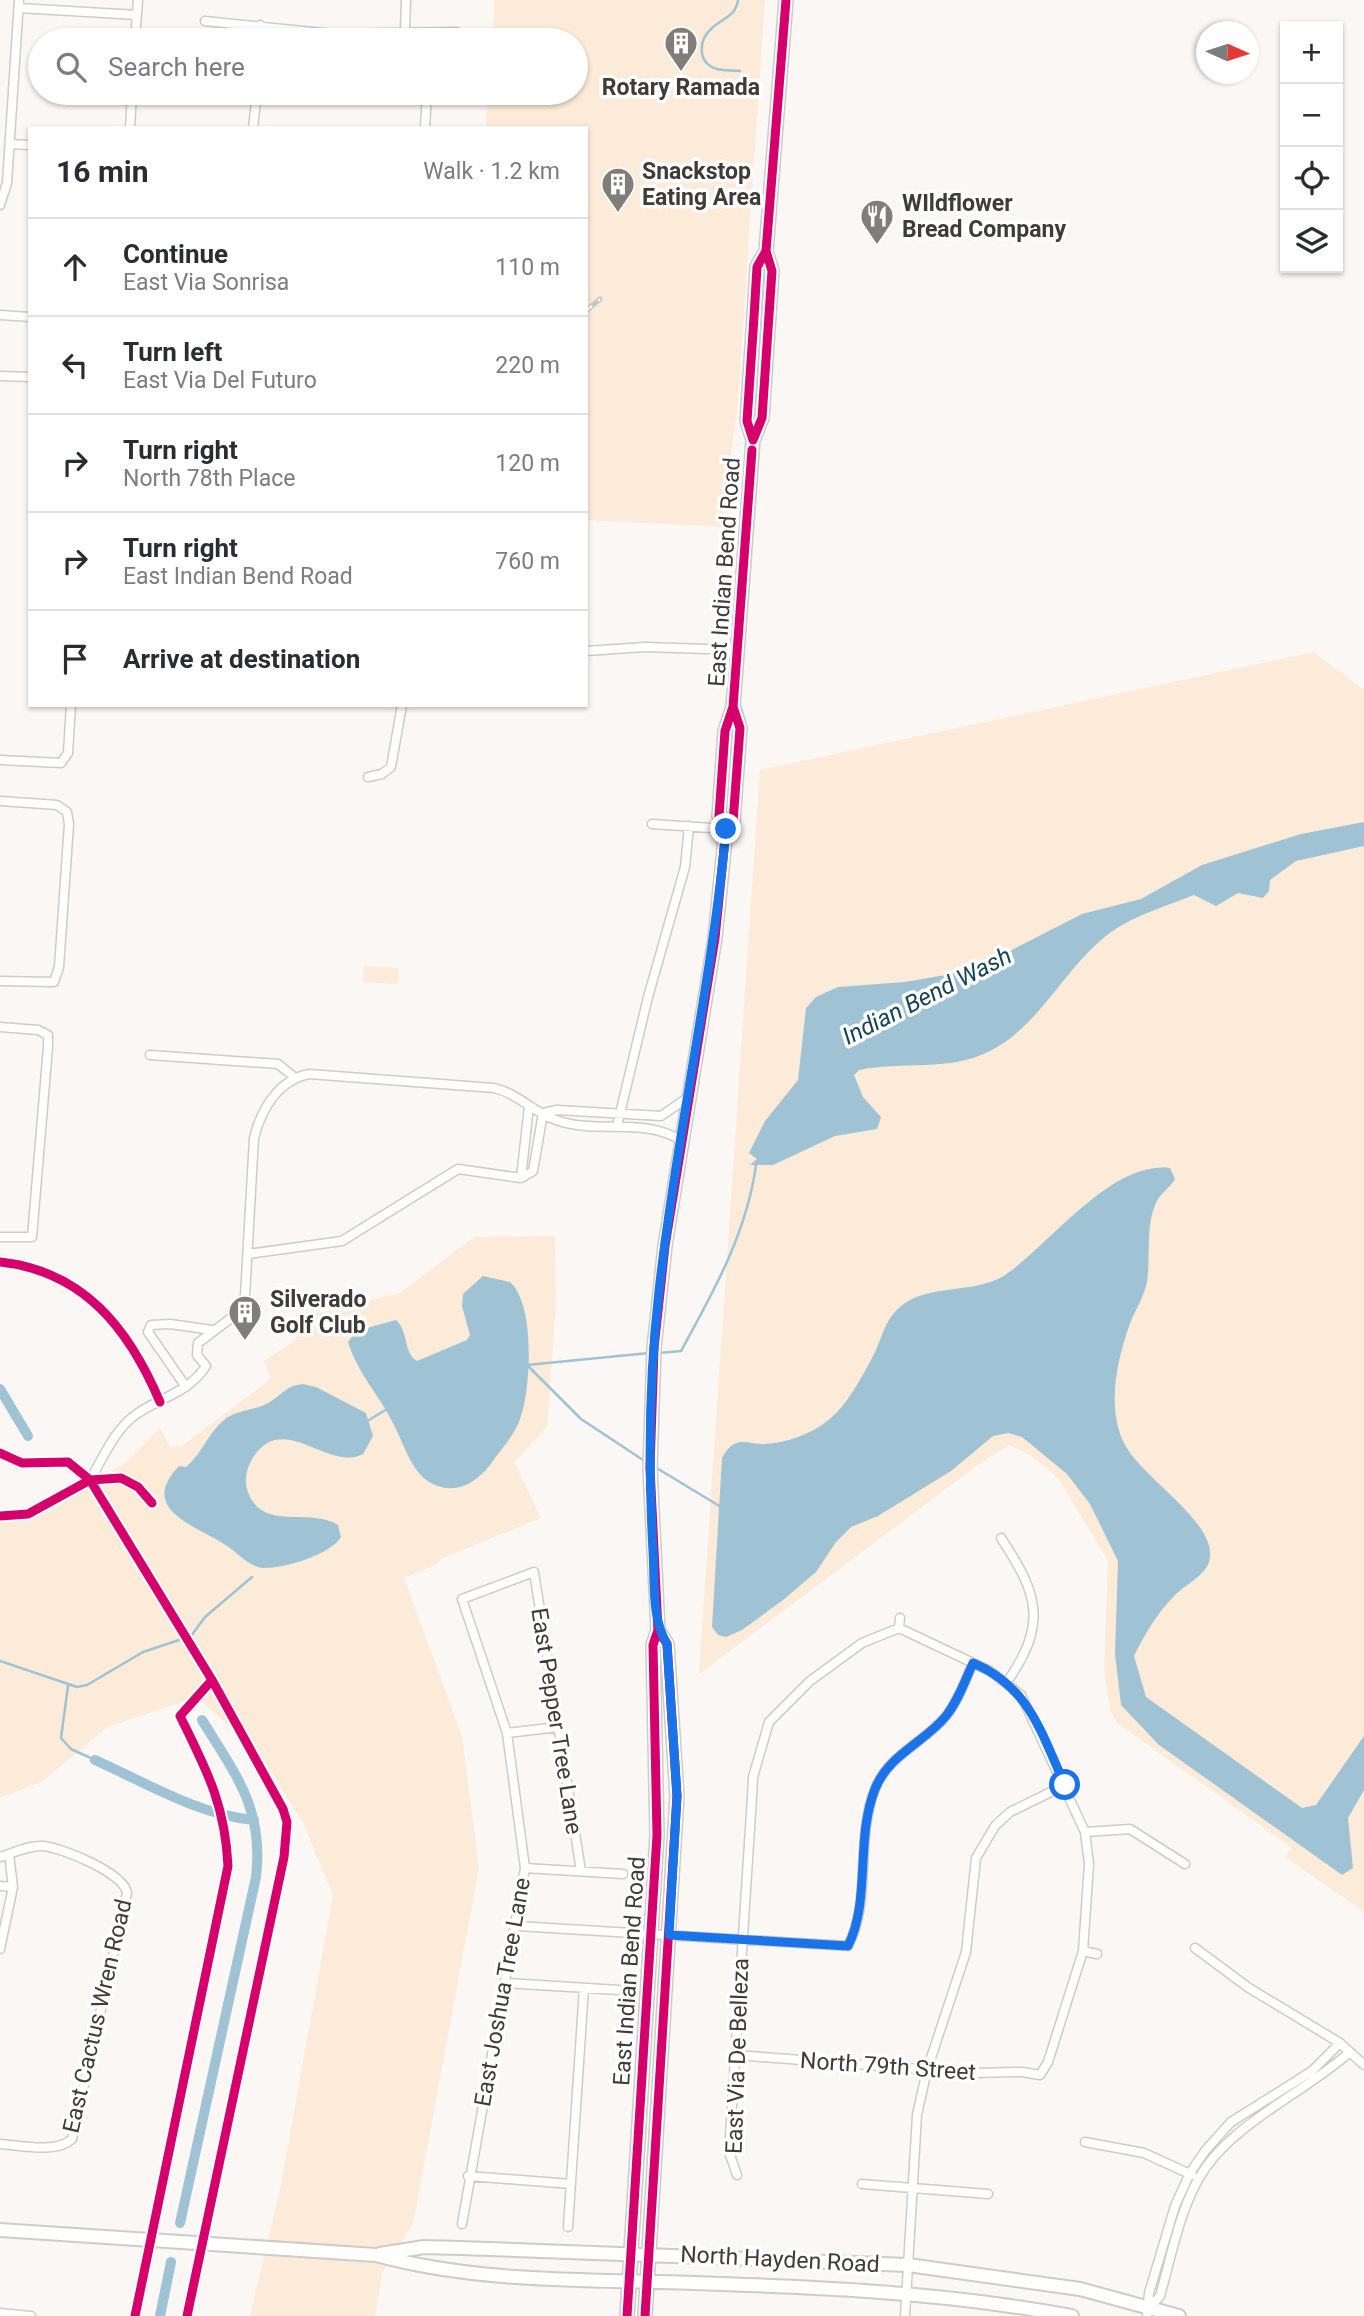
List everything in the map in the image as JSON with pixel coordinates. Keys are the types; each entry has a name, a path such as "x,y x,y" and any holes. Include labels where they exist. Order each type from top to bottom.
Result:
{"main road":[{"name":"East Indian Bend Road","path":"627,2316 657,1835 653,1645 658,1630 650,1483 652,1364 670,1219 715,938 726,829 719,816 725,731 733,707 753,440 747,421 757,267 766,251 786,0"},
{"name":"East Indian Bend Road","path":"645,2316 677,1796 676,1746 667,1644 658,1630"},
{"name":"North Hayden Road","path":"0,2230 376,2255 424,2248 649,2253 908,2265 1019,2278 1179,2316"},
{"name":"North Hayden Road","path":"376,2255 424,2268 629,2282 906,2294 1012,2305 1072,2316"}],"street":[{"path":"136,28 138,0"},
{"path":"405,28 406,0"},
{"path":"0,205 7,183 19,4 137,15"},
{"path":"205,21 284,28"},
{"path":"130,126 131,105"},
{"path":"253,126 256,105"},
{"path":"425,126 426,105"},
{"path":"10,144 28,145"},
{"path":"0,315 28,317"},
{"path":"0,376 28,377"},
{"path":"588,651 645,647 737,650"},
{"path":"0,760 61,763 68,752 71,707"},
{"path":"368,777 382,774 391,767 402,707"},
{"path":"0,801 57,805 67,812 59,967 54,982 0,981"},
{"path":"652,824 726,829"},
{"path":"617,1126 685,867 689,826"},
{"path":"0,1027 38,1030 48,1035 32,1237 0,1237"},
{"path":"150,1055 278,1064 295,1077"},
{"path":"90,1480 124,1425 138,1413 186,1387 206,1367 197,1355 198,1343 235,1315 245,1296 254,1138 260,1116 276,1093 295,1077 309,1074 494,1088 508,1091 557,1121 661,1129 682,1141"},
{"path":"543,1113 558,1110 619,1116 661,1116 690,1096"},
{"path":"522,1178 529,1106"},
{"path":"248,1254 342,1241 458,1169 522,1178 533,1171 543,1113"},
{"path":"524,1141 539,1143"},
{"path":"186,1387 148,1332 151,1325 170,1324 212,1330"},
{"path":"1001,1538 1026,1575 1032,1606 1031,1636 1026,1654 1007,1682"},
{"name":"East Pepper Tree Lane","path":"462,1599 534,1572 581,1871"},
{"name":"East Joshua Tree Lane","path":"462,1599 508,1733 525,1868 517,1926 468,2176 462,2224"},
{"path":"900,1618 899,1628 1007,1682 1029,1708 1085,1832 1089,1864 1083,1951 1097,1954"},
{"name":"East Via De Belleza","path":"737,2175 729,2152 753,1777 769,1722 820,1673 862,1643 899,1628"},
{"path":"517,1926 848,1946 858,1927 863,1829 877,1785 890,1764 946,1716 973,1663"},
{"path":"508,1733 558,1727"},
{"path":"905,2316 917,2115 927,2070 962,1967 968,1938 972,1876 983,1842 1010,1812 1065,1785"},
{"path":"1085,1832 1130,1829 1185,1864"},
{"name":"East Cactus Wren Road","path":"0,2144 55,2147 66,2145 72,2139 126,1902 126,1886 116,1876 52,1848 40,1846 4,1856"},
{"path":"0,1948 13,1887 4,1856"},
{"path":"525,1868 623,1874"},
{"path":"0,1885 13,1887"},
{"path":"1195,1948 1249,1988 1340,2043 1364,2065"},
{"name":"North 79th Street","path":"736,2054 927,2070 1022,2072 1040,2075 1048,2062 1083,1951"},
{"path":"506,1983 619,1990"},
{"path":"568,2227 584,1988"},
{"path":"1149,2311 1153,2281 1175,2206 1190,2173 1205,2151 1231,2122 1312,2071 1340,2043"},
{"path":"1149,2311 1160,2296 1186,2210 1199,2179 1213,2157 1239,2133 1318,2080 1350,2052"},
{"path":"1085,2142 1144,2152 1199,2179"},
{"path":"468,2176 571,2184"},
{"path":"862,2184 988,2194"},
{"path":"0,2313 31,2316"}],"shaded area":[{"path":"495,0 765,0 737,412 727,479 727,527 588,520 588,126 486,126 487,105 588,105 588,28 493,28"},
{"path":"1314,652 1364,690 1364,1912 1285,1857 1292,1848 1117,1723 1110,1710 1104,1669 1108,1561 1058,1478 1030,1455 1009,1445 982,1462 699,1674 760,770"},
{"path":"364,966 399,968 398,984 363,982"},
{"name":"Silverado Golf Club","path":"555,1236 556,1301 547,1427 514,1462 541,1518 440,1559 438,1564 404,1578 462,1737 479,1868 413,2224 382,2273 375,2316 250,2316 281,2185 333,1895 303,1823 260,1754 197,1697 107,1727 43,1781 0,1798 0,1514 48,1512 127,1462 160,1428 170,1447 182,1446 271,1379 264,1361 296,1340 295,1326 307,1316 400,1293 474,1237"}],"water":[{"path":"1364,822 1364,846 1296,861 1270,880 1269,891 1263,898 1238,893 1216,906 1194,895 1120,926 1080,961 1024,1026 990,1051 959,1062 859,1070 854,1075 863,1097 881,1117 877,1129 835,1136 773,1165 750,1165 757,1159 749,1153 765,1121 798,1080 806,1008 816,997 838,987 905,982 951,974 998,957 1082,914 1141,899 1202,865 1301,834"},
{"path":"1170,1168 1175,1179 1158,1199 1153,1213 1149,1232 1147,1282 1121,1354 1116,1384 1116,1413 1123,1441 1131,1454 1200,1528 1208,1543 1210,1557 1206,1569 1163,1609 1134,1656 1146,1697 1302,1808 1316,1805 1364,1736 1364,1790 1348,1818 1353,1868 1342,1875 1159,1745 1121,1705 1115,1654 1118,1561 1090,1504 1067,1474 1022,1437 1008,1433 993,1436 951,1471 878,1516 851,1527 836,1542 816,1572 742,1630 726,1637 718,1635 712,1627 722,1458 729,1448 739,1442 762,1444 783,1441 822,1425 852,1393 887,1324 900,1307 923,1295 979,1285 1005,1275 1103,1191 1148,1169"},
{"path":"483,1276 510,1282 524,1308 529,1366 524,1403 515,1430 478,1477 457,1488 440,1487 424,1478 413,1465 388,1414 357,1364 348,1342 356,1331 396,1320 403,1330 410,1353 417,1361 467,1340 470,1335 462,1306 463,1294"},
{"path":"303,1384 316,1387 366,1413 373,1436 363,1454 349,1458 335,1456 290,1440 276,1440 263,1446 251,1461 246,1476 247,1488 255,1504 264,1512 275,1515 326,1520 338,1525 341,1537 317,1555 283,1566 259,1567 176,1515 168,1506 164,1495 168,1482 179,1466 186,1467 192,1462 224,1420 264,1405 289,1388"}],"waterway":[{"path":"738,0 732,13 707,33 702,51 710,66 720,70 740,71"},
{"name":"Indian Bend Wash","path":"659,1353 681,1351 705,1306 737,1237 752,1190 756,1165"},
{"name":"Indian Bend Wash","path":"527,1365 649,1353"},
{"path":"527,1365 581,1419 646,1462"},
{"path":"0,1389 28,1436"},
{"name":"Indian Bend Wash","path":"369,1420 387,1409"},
{"path":"655,1467 721,1507"},
{"name":"Indian Bend Wash","path":"191,1636 205,1617 252,1577"},
{"name":"Indian Bend Wash","path":"0,1661 77,1687 87,1685 143,1652 179,1640"},
{"path":"68,1686 61,1738 71,1749 95,1760"},
{"path":"180,2223 256,1877 256,1832 245,1794 202,1720"},
{"path":"95,1760 193,1805 233,1817 254,1820"},
{"path":"160,2316 171,2262"}],"railway":[{"path":"588,309 600,299"}],"cycle path":[{"path":"753,440 762,418 772,271 766,251 786,0"},
{"path":"753,440 747,421 757,267 766,251"},
{"path":"627,2316 657,1835 653,1645 658,1630 650,1468 654,1348 665,1246 715,938 726,829 719,816 725,731 733,707 752,450"},
{"path":"726,829 733,822 740,728 733,707"},
{"path":"0,1262 56,1277 100,1308 134,1351 160,1402"},
{"path":"0,1453 22,1463 68,1462 90,1480 212,1680 283,1809 287,1822 284,1857 187,2316"},
{"path":"0,1516 28,1514 90,1480 121,1478 138,1487 152,1503"},
{"path":"645,2316 677,1796 667,1644 658,1630"},
{"path":"135,2316 228,1866 219,1806 180,1716 212,1680"}],"place":[{"name":"Rotary Ramada","path":"681,73"},
{"name":"Snackstop Eating Area","path":"618,214"},
{"name":"WIldflower Bread Company","path":"877,246"},
{"name":"Silverado Golf Club","path":"245,1342"}],"route":[{"path":"726,829 715,938 665,1246 652,1364 650,1468 658,1630 667,1644 676,1746 677,1796 669,1935 848,1946 858,1927 863,1829 877,1785 890,1764 946,1716 973,1663 1007,1682 1021,1695 1065,1785"}]}
